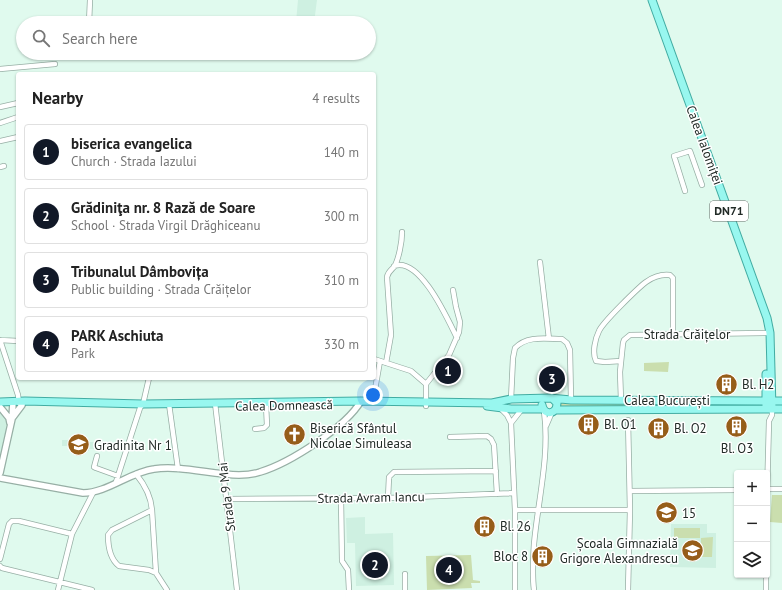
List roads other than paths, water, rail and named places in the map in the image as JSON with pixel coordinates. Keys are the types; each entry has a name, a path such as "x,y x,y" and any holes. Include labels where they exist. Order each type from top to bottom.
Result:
{"main road":[{"name":"Calea Ialomiței","path":"648,0 768,333"},
{"name":"Calea Ialomiței","path":"652,0 767,318 769,405"},
{"name":"Calea București","path":"511,399 549,398 574,400 621,400 769,405 782,409"},
{"path":"549,398 557,403 554,411 548,413 543,410 542,402 549,398"},
{"name":"Calea Domnească","path":"0,402 19,404 169,406 360,402 426,404 492,403 511,399"},
{"name":"Calea Domnească","path":"216,405 308,404 373,401 543,410"},
{"name":"Calea București","path":"554,411 769,405 782,401"},
{"path":"0,406 19,404"}],"street":[{"path":"89,16 90,0"},
{"path":"0,69 55,64"},
{"path":"0,107 16,103"},
{"path":"0,123 16,118"},
{"path":"0,141 16,137"},
{"path":"684,191 674,156 690,151 702,185"},
{"path":"386,363 391,334 386,280 388,272 394,266 400,250 402,232"},
{"path":"540,262 548,339"},
{"path":"394,266 402,265 407,267 427,283 457,338"},
{"path":"621,361 596,361 594,357 599,331 640,287 647,281 660,275 670,275 673,278 673,334"},
{"path":"426,404 426,384 449,355 457,338 460,322 453,290"},
{"name":"Strada Crăițelor","path":"621,400 621,361 623,343 630,335 768,333"},
{"path":"511,399 513,358 515,348 521,342 531,339 562,339 568,346 574,400"},
{"path":"0,473 12,419 19,404 0,340 16,340"},
{"path":"376,360 411,371 426,384"},
{"path":"373,401 380,361"},
{"path":"117,479 148,380"},
{"path":"0,478 78,493 93,493 117,479 155,469 178,469 224,475 255,474 282,463 320,440 348,417 360,402"},
{"path":"12,419 19,404"},
{"name":"Strada 9 Mai","path":"216,405 237,590"},
{"path":"255,429 264,428 267,425 266,405"},
{"path":"768,470 769,421 772,415 769,405"},
{"path":"0,406 9,418 10,427"},
{"path":"169,406 178,469"},
{"path":"499,408 507,415 511,423 515,510 515,590"},
{"path":"511,423 522,410"},
{"path":"534,590 533,562 546,426 543,410"},
{"path":"546,426 554,411"},
{"path":"628,420 630,491 628,590"},
{"path":"450,437 489,437 494,445 497,494"},
{"path":"97,456 94,467 117,479"},
{"path":"388,498 389,477 394,472 496,471"},
{"path":"136,474 148,491 152,510 156,573 167,590"},
{"path":"770,489 782,489"},
{"path":"630,491 734,490"},
{"path":"58,590 72,534 93,493"},
{"name":"Strada Avram Iancu","path":"227,499 388,498 514,493"},
{"path":"341,498 342,560 348,570 349,590"},
{"path":"152,510 112,530 108,535 108,542 112,556 116,564 119,566 149,570 156,573"},
{"path":"515,510 630,510"},
{"path":"0,556 9,524 13,520 72,534"},
{"path":"0,566 2,568 92,590"},
{"path":"405,574 405,590"},
{"path":"766,578 766,590"}],"place":[{"name":"biserica evangelica","path":"448,371"},
{"name":"Tribunalul Dâmbovița","path":"552,379"},
{"name":"Bl. H2","path":"726,384"},
{"name":"Bl. O1","path":"588,424"},
{"name":"Bl. O3","path":"737,426"},
{"name":"Bl. O2","path":"659,428"},
{"name":"Biserică Sfântul Nicolae Simuleasa","path":"294,435"},
{"name":"Gradinita Nr 1","path":"79,445"},
{"name":"15","path":"667,513"},
{"name":"Bl. 26","path":"485,526"},
{"name":"Școala Gimnazială Grigore Alexandrescu","path":"693,550"},
{"name":"Bloc 8","path":"543,556"},
{"name":"Grădiniţa nr. 8 Rază de Soare","path":"375,565"},
{"name":"PARK Aschiuta","path":"449,570"}]}
